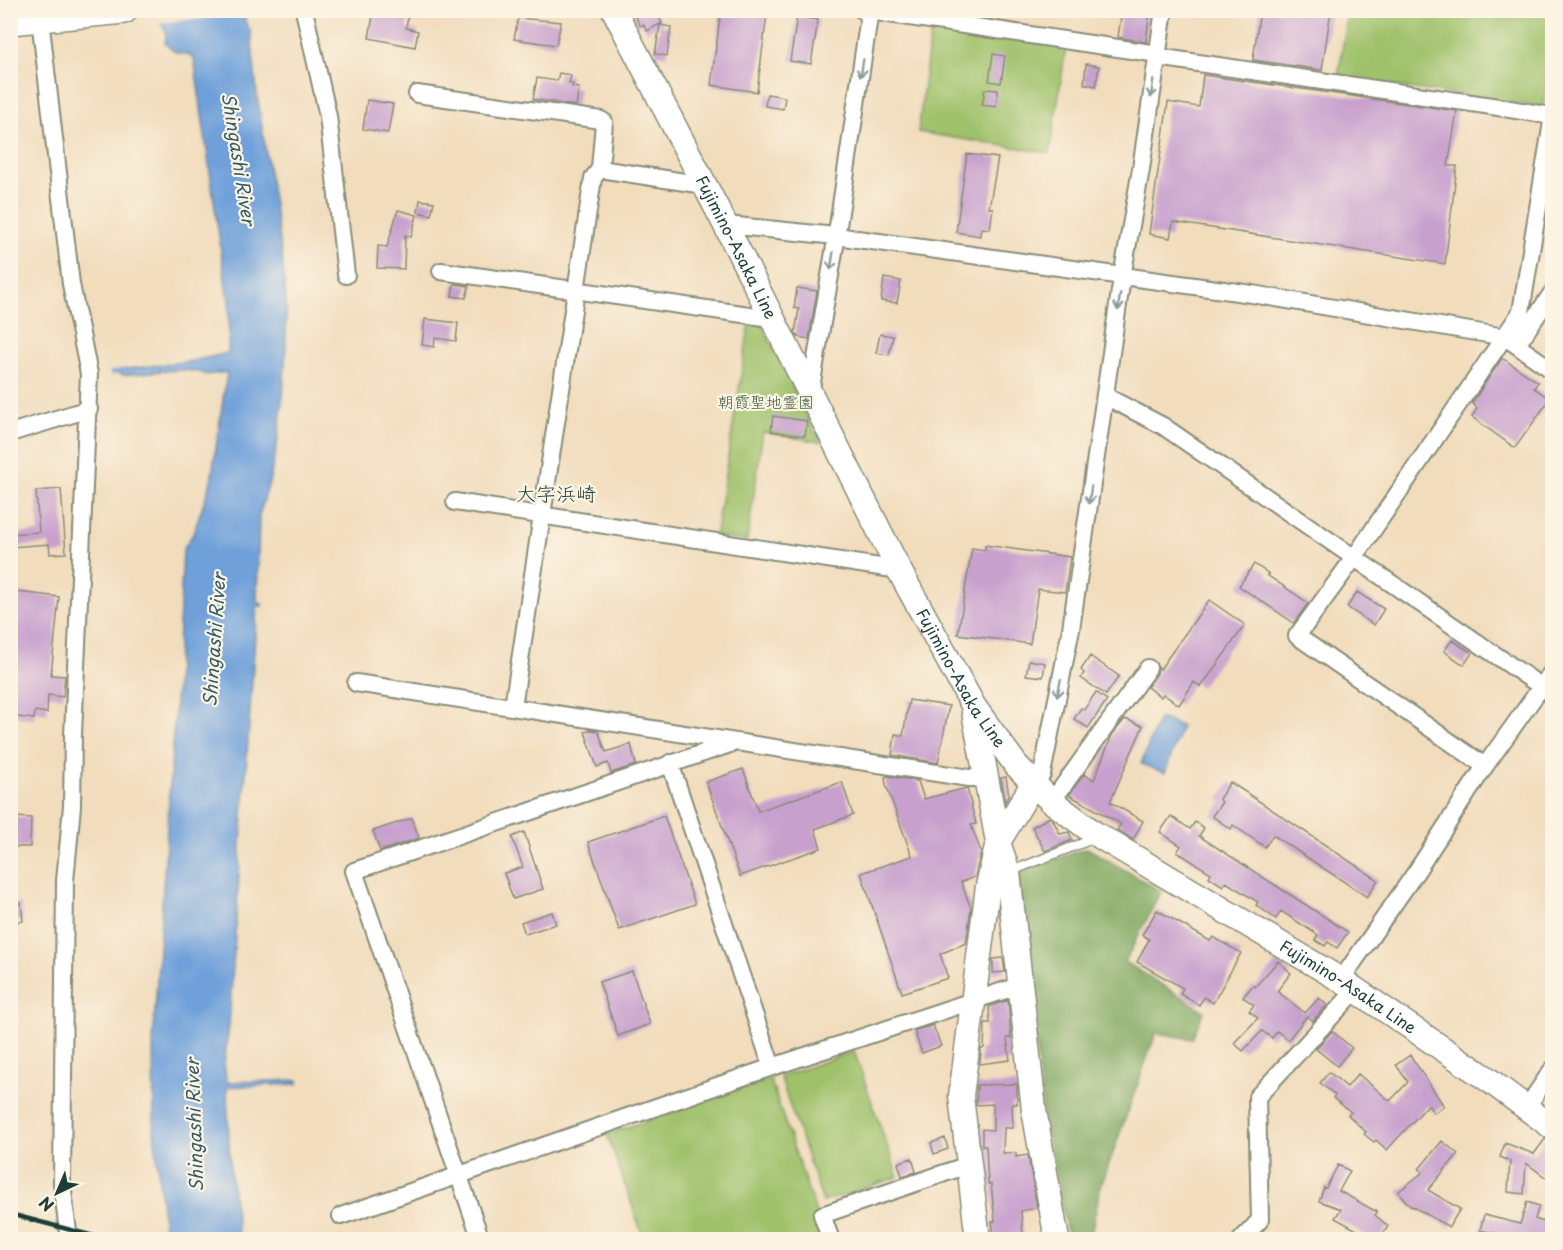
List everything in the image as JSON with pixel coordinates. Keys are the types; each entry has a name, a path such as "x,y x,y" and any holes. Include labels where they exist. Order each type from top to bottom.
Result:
{"main road":[{"path":"10,21 46,15 124,10"},
{"name":"Fujimino-Asaka Line","path":"614,10 727,228 898,570 974,707 1000,746 1041,792 1095,833 1349,985 1427,1036 1552,1127"},
{"path":"974,707 975,723 998,842 1008,872 1034,1110 1058,1239"},
{"path":"978,1239 961,1096 988,886 998,842 1041,792"}],"street":[{"path":"304,10 328,116 346,275"},
{"path":"1148,668 1058,793 1041,792 1042,774 1071,629 1122,277 1164,10"},
{"path":"810,394 836,236 868,11 1552,116"},
{"path":"46,15 71,284 89,374 72,806 65,882 62,1183 68,1232 71,1239"},
{"path":"417,94 604,122 600,169 593,178 513,708"},
{"path":"1511,341 1521,312 1552,122"},
{"path":"600,169 704,185"},
{"path":"727,228 737,226 836,236 1252,294 1511,341 1552,370"},
{"path":"441,271 771,318"},
{"path":"1485,765 1297,636 1511,341 1552,293"},
{"path":"1105,396 1163,426 1547,691"},
{"path":"10,433 89,409"},
{"path":"455,502 898,570"},
{"path":"1241,1239 1260,1220 1257,1097 1349,985 1416,872 1485,765 1547,691 1552,672"},
{"path":"356,683 957,776 985,778"},
{"path":"481,1239 354,871 736,742"},
{"path":"670,763 772,1067"},
{"path":"341,1216 772,1067 1021,985"},
{"path":"1527,1107 1552,1070"},
{"path":"831,1239 822,1215 968,1165"}],"lane":[{"path":"1008,872 1086,842 1095,833"}],"green space":[{"path":"1348,11 1552,11 1552,49 1543,107 1338,78"},
{"path":"931,27 1066,47 1050,153 918,132"},
{"name":"朝霞聖地霊園","path":"750,320 760,321 820,442 763,432 747,541 715,537"},
{"path":"1087,848 1161,891 1125,962 1204,1011 1192,1039 1156,1033 1100,1189 1090,1239 1068,1239 1043,1114 1018,875 1021,871"},
{"path":"854,1051 898,1177 823,1202 780,1077"},
{"path":"770,1079 825,1239 644,1239 607,1134"}],"water":[{"name":"Shingashi River","path":"244,11 245,21 251,32 257,94 282,257 286,300 286,349 278,441 259,516 257,602 262,603 262,606 257,606 229,1026 224,1065 227,1082 298,1080 298,1084 227,1087 230,1168 239,1239 165,1239 154,1130 153,1039 183,549 193,534 211,481 227,372 206,375 179,370 125,375 120,374 119,370 192,361 228,353 229,299 194,58 177,53 165,44 166,33 158,18"},
{"path":"1159,718 1182,726 1165,773 1141,764"}],"pier":[{"path":"157,10 247,10 247,14 157,23 155,18"}],"building":[{"path":"374,10 409,10 406,28 418,31 415,47 369,38"},
{"path":"632,10 655,10 662,23 647,31 643,24 640,26"},
{"path":"721,10 767,14 757,92 711,85"},
{"path":"1122,10 1150,10 1146,42 1118,37"},
{"path":"1260,10 1331,10 1322,70 1253,60"},
{"path":"797,17 818,20 811,64 790,61"},
{"path":"518,18 561,22 556,45 514,39"},
{"path":"660,25 671,27 667,56 655,54"},
{"path":"993,54 1005,56 1001,83 989,81"},
{"path":"1086,64 1099,66 1096,86 1084,84"},
{"path":"559,73 571,75 569,83 573,84 572,87 579,88 576,106 533,99 537,78 557,81"},
{"path":"1203,75 1457,111 1448,166 1457,166 1445,264 1173,222 1170,238 1149,234 1168,102 1199,107"},
{"path":"985,89 998,90 996,107 982,105"},
{"path":"767,94 785,97 783,109 765,106"},
{"path":"367,100 393,104 388,133 363,129"},
{"path":"967,154 998,158 989,208 993,208 990,229 981,228 980,236 956,232"},
{"path":"420,200 434,202 431,215 418,212"},
{"path":"398,210 417,215 411,237 405,235 404,269 377,268 378,246 387,247"},
{"path":"884,278 901,281 897,303 881,301"},
{"path":"454,284 469,286 466,298 452,296"},
{"path":"797,288 817,291 809,339 798,337 795,332 799,309 794,308"},
{"path":"425,319 458,323 456,341 435,338 434,347 422,345"},
{"path":"880,334 893,336 889,355 876,353"},
{"path":"1502,358 1538,382 1534,388 1550,399 1515,448 1472,417 1477,408 1472,403"},
{"path":"773,416 807,421 805,436 771,431"},
{"path":"61,489 66,553 50,554 49,544 10,547 10,534 39,532 36,491"},
{"path":"985,545 1070,557 1065,592 1038,589 1030,644 958,634 972,548 985,550"},
{"path":"1254,564 1308,603 1294,623 1239,586"},
{"path":"10,591 59,597 51,675 65,676 63,697 48,695 47,713 35,711 34,719 10,716"},
{"path":"1357,592 1384,609 1374,625 1347,607"},
{"path":"1209,600 1245,625 1201,687 1194,682 1179,705 1163,694 1161,697 1147,687 1157,674 1158,667 1160,669"},
{"path":"1452,640 1472,653 1464,665 1444,651"},
{"path":"1090,656 1119,676 1106,695 1081,678 1084,673 1081,670"},
{"path":"1029,660 1045,663 1043,677 1026,675"},
{"path":"1096,692 1107,700 1088,728 1074,719 1081,708 1084,710"},
{"path":"909,700 949,706 938,763 892,755 895,734 903,736"},
{"path":"1125,719 1143,726 1110,802 1143,821 1133,840 1117,830 1121,824 1069,795 1084,774 1094,780 1112,735"},
{"path":"598,731 606,752 631,744 636,765 611,773 608,763 597,767 585,732"},
{"path":"743,769 758,811 842,782 853,815 815,829 821,848 740,876 706,782"},
{"path":"885,777 918,781 924,799 967,788 976,824 971,825 981,852 975,877 961,882 971,908 966,943 940,954 948,978 902,993 861,873 912,856 886,785"},
{"path":"1006,777 1009,795 1005,802 1001,778"},
{"path":"1230,782 1378,880 1367,897 1273,835 1265,847 1233,825 1231,829 1212,816 1222,802 1219,799"},
{"path":"664,816 695,904 619,930 588,842"},
{"path":"1171,816 1190,829 1195,822 1204,828 1199,836 1348,932 1337,948 1328,942 1325,946 1315,940 1318,935 1281,911 1276,919 1256,905 1258,902 1226,882 1223,886 1209,877 1211,873 1177,852 1181,846 1160,832"},
{"path":"14,817 31,818 30,847 10,847 11,820 14,820"},
{"path":"1050,817 1060,834 1069,832 1072,840 1045,851 1032,827"},
{"path":"412,818 419,838 380,851 373,831"},
{"path":"524,832 543,889 513,899 504,873 523,867 512,837"},
{"path":"21,903 23,921 10,922 10,905"},
{"path":"1157,910 1210,941 1213,937 1241,953 1213,1003 1204,997 1199,1005 1180,994 1183,988 1137,962 1149,939 1142,935"},
{"path":"552,912 556,924 525,934 521,922"},
{"path":"1003,958 1005,972 993,973 993,959"},
{"path":"1278,961 1291,973 1277,991 1305,1013 1319,998 1327,1005 1313,1021 1307,1016 1288,1040 1277,1031 1272,1038 1262,1031 1243,1051 1234,1043 1258,1018 1249,1011 1254,1005 1243,997"},
{"path":"632,971 650,1024 618,1036 599,982"},
{"path":"1008,1000 1011,1038 1007,1038 1010,1060 980,1064 981,1049 984,1048 985,1023 990,1023 989,1007"},
{"path":"933,1025 941,1046 922,1053 914,1031"},
{"path":"1332,1031 1352,1048 1337,1066 1316,1049"},
{"path":"1410,1055 1444,1106 1434,1113 1428,1105 1387,1150 1376,1140 1374,1142 1364,1134 1366,1132 1348,1115 1351,1112 1333,1098 1335,1095 1320,1083 1329,1072 1347,1087 1358,1074 1390,1101 1408,1082 1396,1065"},
{"path":"1017,1084 1017,1104 1012,1104 1013,1128 1004,1128 1003,1153 1016,1153 1016,1157 1028,1155 1037,1208 1021,1211 1023,1234 994,1237 992,1222 995,1221 991,1184 988,1184 986,1146 982,1146 982,1129 993,1130 993,1104 976,1105 977,1085"},
{"path":"945,1138 948,1149 934,1154 931,1143"},
{"path":"1545,1139 1552,1141 1552,1182 1526,1163 1524,1194 1508,1192 1510,1161 1500,1157 1505,1143 1534,1154"},
{"path":"1442,1141 1458,1154 1428,1190 1460,1209 1449,1227 1411,1207 1398,1192 1423,1172 1419,1169"},
{"path":"912,1158 916,1172 902,1176 898,1163"},
{"path":"1338,1165 1350,1171 1339,1191 1377,1212 1375,1215 1388,1226 1380,1239 1373,1239 1335,1218 1341,1209 1319,1201 1324,1187 1326,1188"},
{"path":"1527,1202 1539,1206 1535,1219 1552,1225 1552,1239 1524,1239 1509,1234 1508,1236 1480,1230 1484,1215 1520,1224"}],"waterway":[{"path":"112,373 124,371"}],"railway":[{"path":"10,1214 109,1240"}],"district":[{"name":"大字浜崎","path":"556,494"}]}
